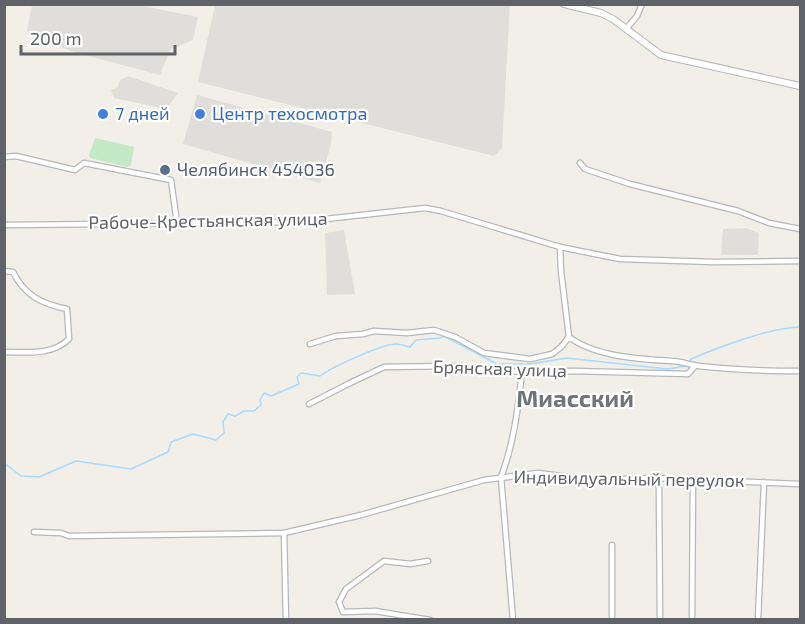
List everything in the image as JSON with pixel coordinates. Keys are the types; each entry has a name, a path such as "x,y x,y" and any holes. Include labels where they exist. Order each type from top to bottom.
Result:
{"street":[{"path":"564,4 601,13 661,55 801,86"},
{"path":"626,29 637,16 642,4"},
{"path":"4,157 16,156 75,170 84,163 171,180 177,223"},
{"path":"580,163 585,169 630,184 738,211 769,223 801,229"},
{"name":"Рабоче-Крестьянская улица","path":"4,225 309,221 425,208 560,247 620,259 801,261"},
{"path":"560,247 569,337"},
{"path":"4,271 13,272 19,284 45,305 67,309 69,339 63,345 45,352 4,352"},
{"name":"Брянская улица","path":"310,344 336,336 374,331 407,333 434,330 455,337 484,353 530,359 552,354 569,337 586,347 646,360 754,371 801,371"},
{"name":"Брянская улица","path":"309,404 384,368 452,366 522,372 688,374 695,366"},
{"path":"513,620 501,477 508,458 517,415 522,372"},
{"name":"Индивидуальный переулок","path":"34,532 61,533 69,536 284,533 361,515 440,491 501,477 538,473 592,480 655,478 801,484"},
{"path":"655,478 659,488 660,620"},
{"path":"692,620 693,479"},
{"path":"758,620 764,482"},
{"path":"284,533 286,620"},
{"path":"612,545 612,620"},
{"path":"428,561 410,564 384,561 345,589 339,602 343,612 375,611 430,620"}],"shaded area":[{"path":"32,5 138,5 198,17 193,40 170,50 160,75 81,54 36,39 27,31"},
{"path":"215,5 510,5 502,148 494,156 198,82"},
{"path":"128,76 178,93 166,109 114,98 111,90 118,87 120,80"},
{"path":"197,95 332,132 320,183 183,144"},
{"path":"746,228 759,233 758,255 721,255 723,229"},
{"path":"344,230 355,294 327,295 325,233"}],"green space":[{"path":"95,138 134,147 131,165 127,167 90,158"}],"waterway":[{"path":"689,362 691,359 746,338 775,330 800,327"},
{"path":"4,463 21,476 39,477 76,461 131,469 168,452 171,442 193,434 216,440 224,433 223,422 228,414 235,416 244,411 254,411 261,405 260,400 264,393 271,396 299,384 297,377 301,373 320,376 346,362 389,345 410,347 416,340 444,336 497,364 530,364 567,358 667,369 686,366"}],"place":[{"name":"7 дней","path":"103,114"},
{"name":"Центр техосмотра","path":"200,114"},
{"name":"Челябинск 454036","path":"165,170"}],"district":[{"name":"Миасский","path":"575,399"}]}
